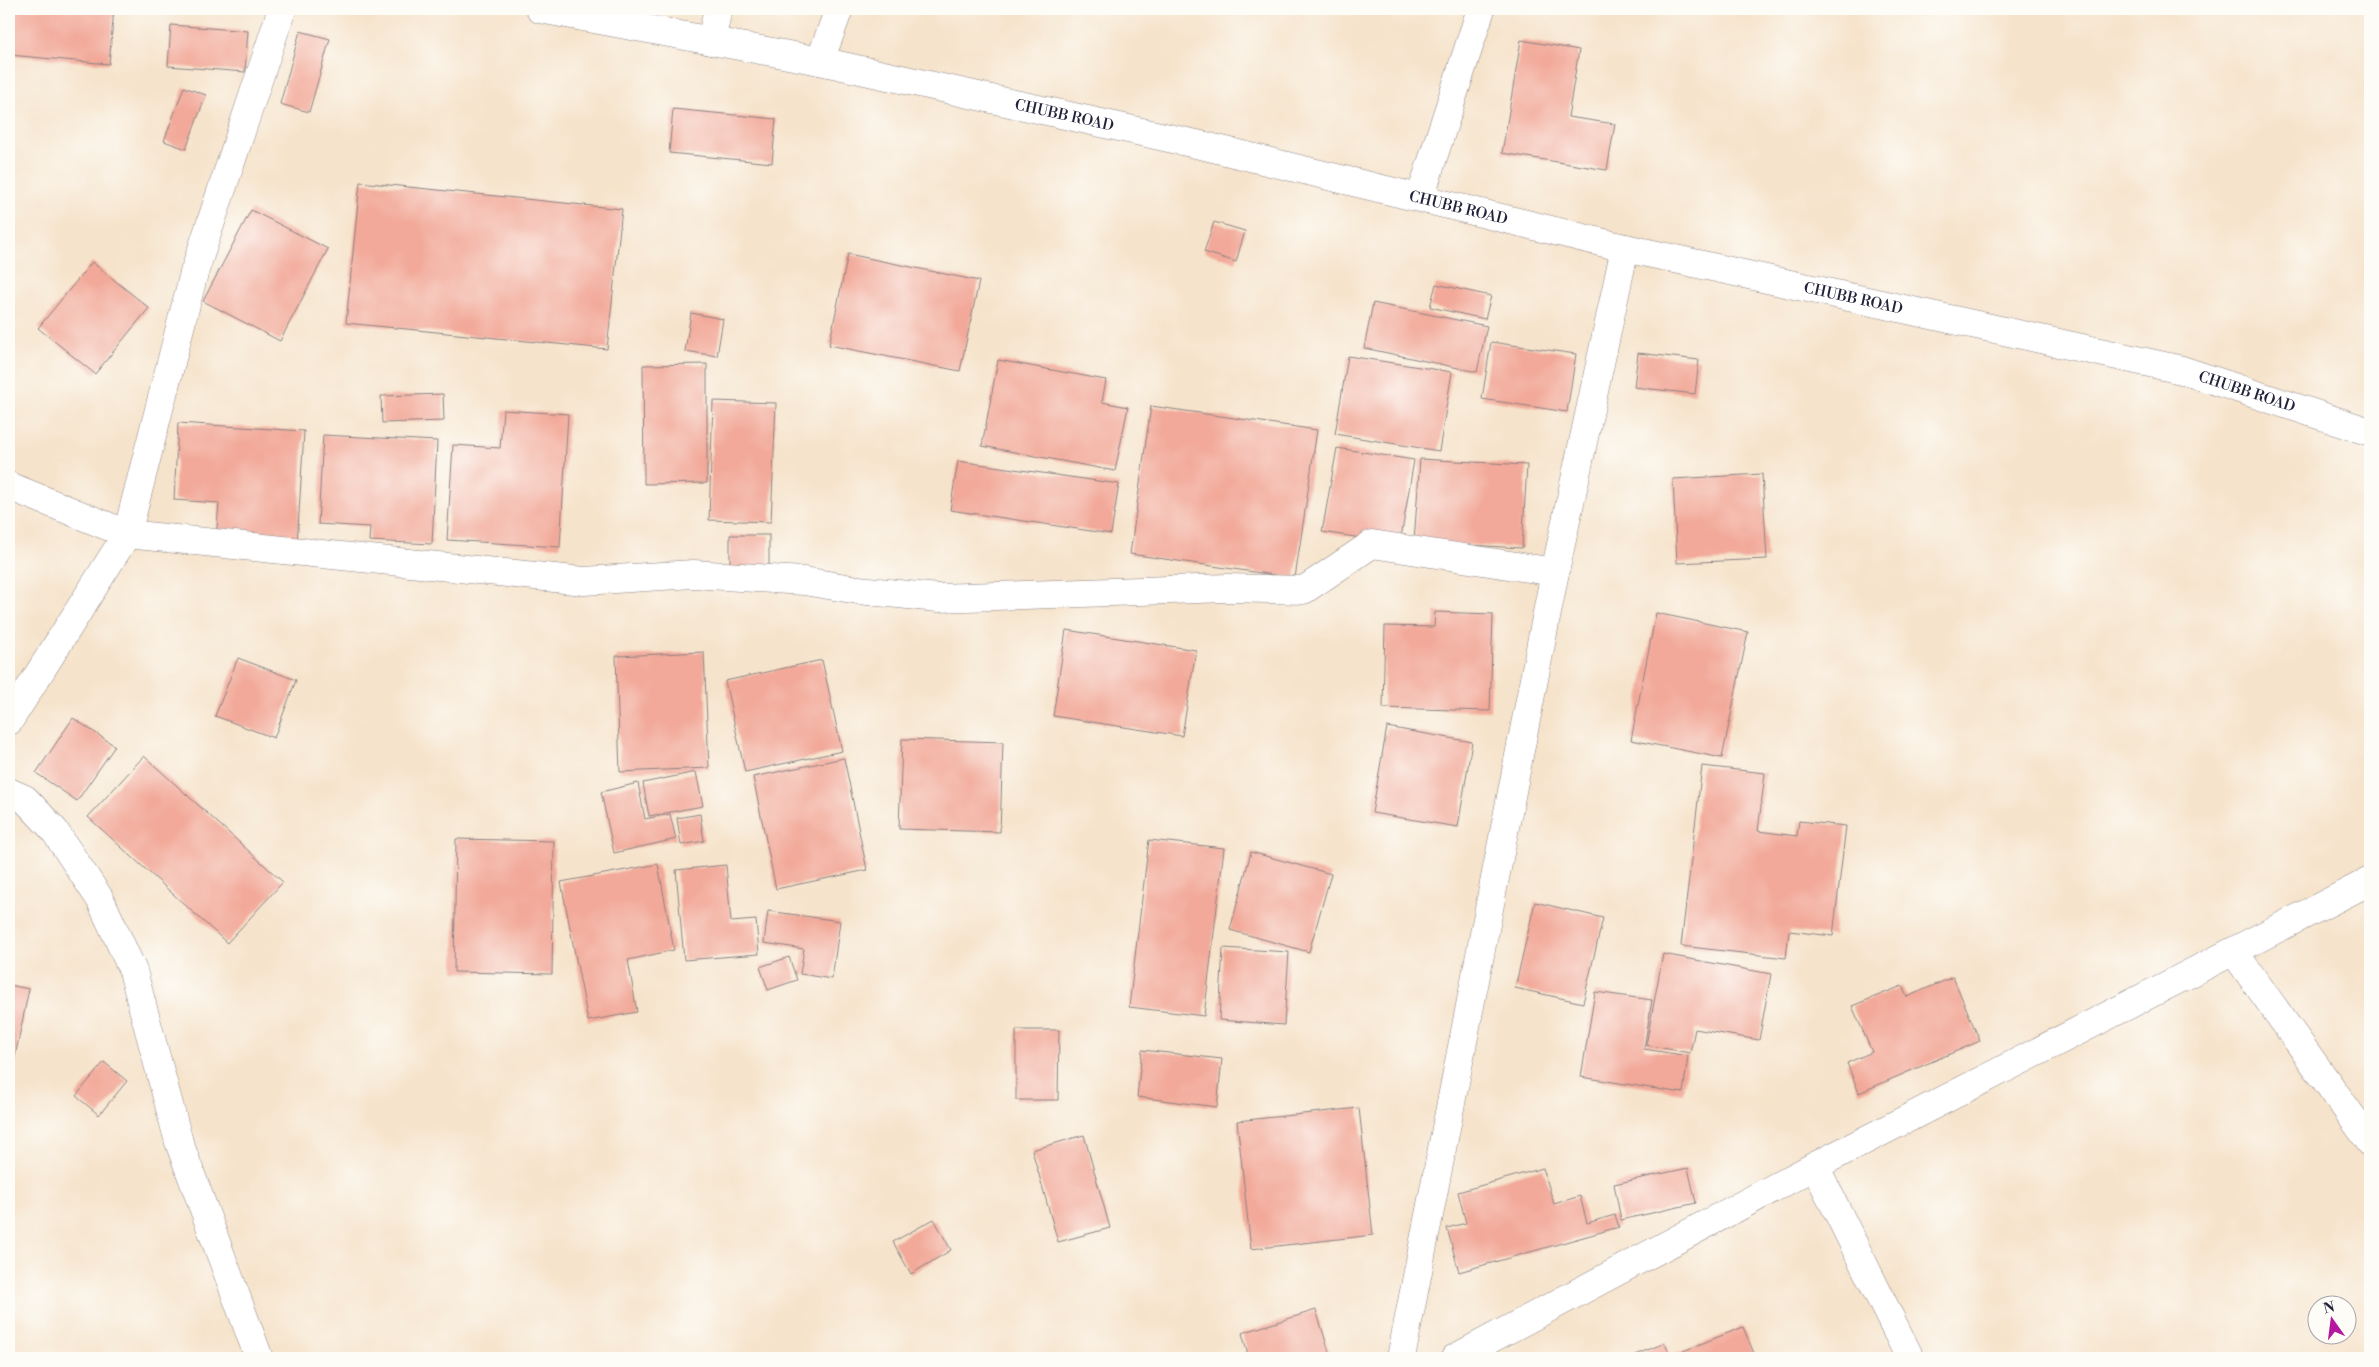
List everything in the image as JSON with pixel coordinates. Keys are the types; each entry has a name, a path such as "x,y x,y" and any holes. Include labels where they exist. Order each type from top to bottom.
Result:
{"street":[{"path":"9,720 127,534 194,273 282,9"},
{"name":"CHUBB ROAD","path":"540,9 820,61 1205,146 1625,248 2182,370 2370,432"},
{"path":"711,40 718,9"},
{"path":"820,61 839,9"},
{"path":"1420,198 1481,9"},
{"path":"1401,1358 1555,572 1625,248"},
{"path":"9,486 127,534 584,580 693,574 804,581 858,590 938,598 1226,588 1304,590 1372,544 1555,572"},
{"path":"9,792 25,799 54,830 100,900 134,971 179,1142 259,1358"},
{"path":"1455,1358 1815,1166 2370,881"},
{"path":"2234,952 2370,1142"},
{"path":"1815,1166 1910,1358"}],"building":[{"path":"9,9 114,9 109,64 9,55"},
{"path":"171,25 248,31 245,72 168,66"},
{"path":"300,31 330,39 309,112 280,104"},
{"path":"1521,40 1579,50 1568,117 1615,124 1607,170 1502,153"},
{"path":"184,87 206,95 186,149 164,141"},
{"path":"673,109 776,119 772,163 669,153"},
{"path":"360,182 622,209 607,349 346,323"},
{"path":"251,210 328,249 280,341 203,301"},
{"path":"1214,222 1245,231 1236,262 1204,252"},
{"path":"848,254 979,281 960,371 829,345"},
{"path":"92,262 149,308 95,374 38,328"},
{"path":"1436,284 1491,296 1485,319 1430,307"},
{"path":"1373,303 1487,326 1477,372 1364,348"},
{"path":"691,313 723,319 717,356 685,351"},
{"path":"1491,342 1576,354 1567,412 1482,399"},
{"path":"1638,353 1699,360 1695,394 1634,387"},
{"path":"1348,356 1452,372 1439,451 1335,434"},
{"path":"998,360 1106,380 1102,402 1128,407 1115,471 982,446"},
{"path":"707,364 707,483 644,484 643,365"},
{"path":"443,394 444,421 382,423 381,396"},
{"path":"713,401 776,403 771,522 709,520"},
{"path":"1151,406 1317,430 1295,578 1130,554"},
{"path":"503,410 568,414 560,547 447,540 453,445 500,448"},
{"path":"178,423 304,431 297,545 216,539 219,503 174,500"},
{"path":"323,435 437,441 432,544 369,541 370,527 318,524"},
{"path":"1337,448 1414,460 1400,544 1322,532"},
{"path":"1420,459 1527,465 1522,548 1414,542"},
{"path":"958,461 1119,484 1111,534 950,510"},
{"path":"1762,474 1767,559 1677,563 1673,479"},
{"path":"730,535 769,535 769,575 730,575"},
{"path":"1435,612 1493,614 1490,711 1383,708 1385,626 1434,627"},
{"path":"1656,613 1748,632 1722,758 1631,740"},
{"path":"1066,630 1196,650 1182,736 1053,716"},
{"path":"704,652 709,768 620,772 616,656"},
{"path":"238,658 296,680 274,738 215,716"},
{"path":"822,660 842,751 745,772 725,681"},
{"path":"73,718 115,746 77,801 36,773"},
{"path":"1387,727 1472,742 1458,827 1372,813"},
{"path":"902,739 1003,742 1000,832 899,829"},
{"path":"144,756 283,882 227,943 88,817"},
{"path":"844,758 867,870 776,889 753,777"},
{"path":"1702,766 1765,773 1758,831 1797,836 1799,821 1846,826 1833,936 1789,931 1786,958 1681,946"},
{"path":"696,772 703,806 649,816 643,783"},
{"path":"638,783 645,819 670,814 676,839 614,853 601,792"},
{"path":"700,814 704,841 681,845 677,818"},
{"path":"456,839 554,841 552,974 454,972"},
{"path":"1149,840 1224,848 1204,1016 1129,1007"},
{"path":"1251,852 1331,874 1309,952 1230,930"},
{"path":"658,864 674,950 628,960 637,1012 588,1021 561,882"},
{"path":"726,865 731,922 756,920 759,954 684,960 676,870"},
{"path":"1535,902 1603,918 1583,1003 1515,988"},
{"path":"768,911 840,921 832,979 800,974 804,949 764,943"},
{"path":"1223,948 1289,952 1284,1025 1219,1020"},
{"path":"1663,954 1771,974 1759,1040 1695,1029 1690,1053 1646,1045"},
{"path":"789,957 797,980 768,990 760,967"},
{"path":"1953,977 1980,1041 1859,1093 1847,1063 1872,1052 1852,1006 1902,986 1907,997"},
{"path":"9,985 29,989 10,1081 9,1081"},
{"path":"1595,992 1652,1000 1644,1049 1688,1056 1683,1093 1581,1077"},
{"path":"1016,1030 1059,1030 1058,1100 1016,1100"},
{"path":"1142,1050 1222,1059 1217,1107 1137,1097"},
{"path":"104,1062 127,1081 99,1115 76,1096"},
{"path":"1359,1108 1373,1235 1251,1249 1237,1121"},
{"path":"1084,1135 1110,1228 1058,1242 1032,1150"},
{"path":"1543,1168 1554,1204 1580,1196 1587,1223 1615,1215 1619,1227 1459,1272 1447,1228 1466,1223 1458,1192"},
{"path":"1688,1168 1696,1203 1621,1220 1614,1184"},
{"path":"934,1219 951,1250 911,1274 893,1242"},
{"path":"1316,1310 1331,1358 1249,1358 1242,1333"},
{"path":"1743,1327 1756,1358 1675,1358 1673,1355"},
{"path":"1665,1343 1671,1358 1627,1358"}]}
